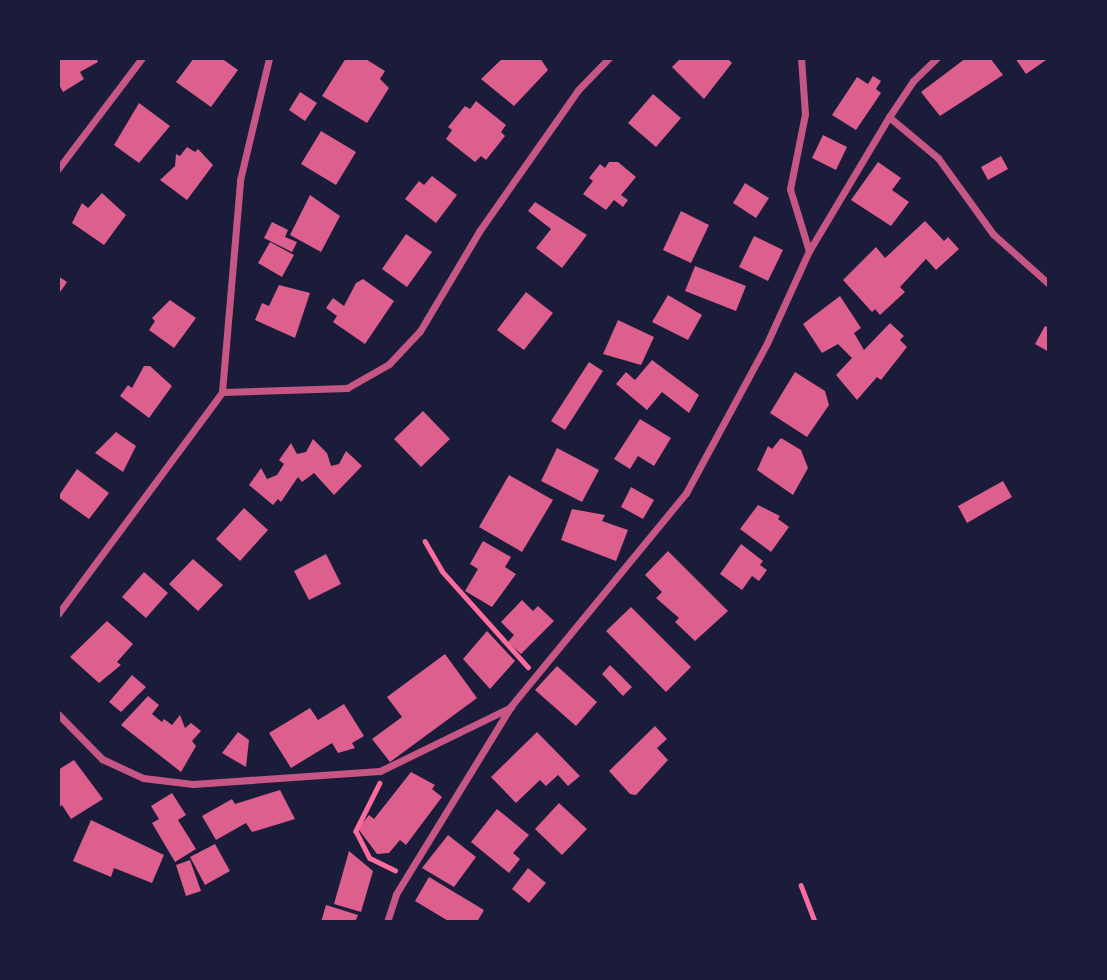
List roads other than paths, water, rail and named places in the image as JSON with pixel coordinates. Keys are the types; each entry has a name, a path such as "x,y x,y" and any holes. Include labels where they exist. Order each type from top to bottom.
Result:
{"street":[{"path":"58,169 142,58"},
{"path":"58,614 222,392 240,180 269,58"},
{"path":"222,392 346,388 389,364 420,331 480,230 578,90 609,58"},
{"path":"801,58 805,114 790,189 809,251"},
{"path":"387,922 407,876 512,706 686,493 767,343 809,251 889,117 913,81 937,58"},
{"path":"889,117 938,158 993,234 1049,284"},
{"path":"58,714 102,758 143,778 193,784 380,771 512,706"}]}
